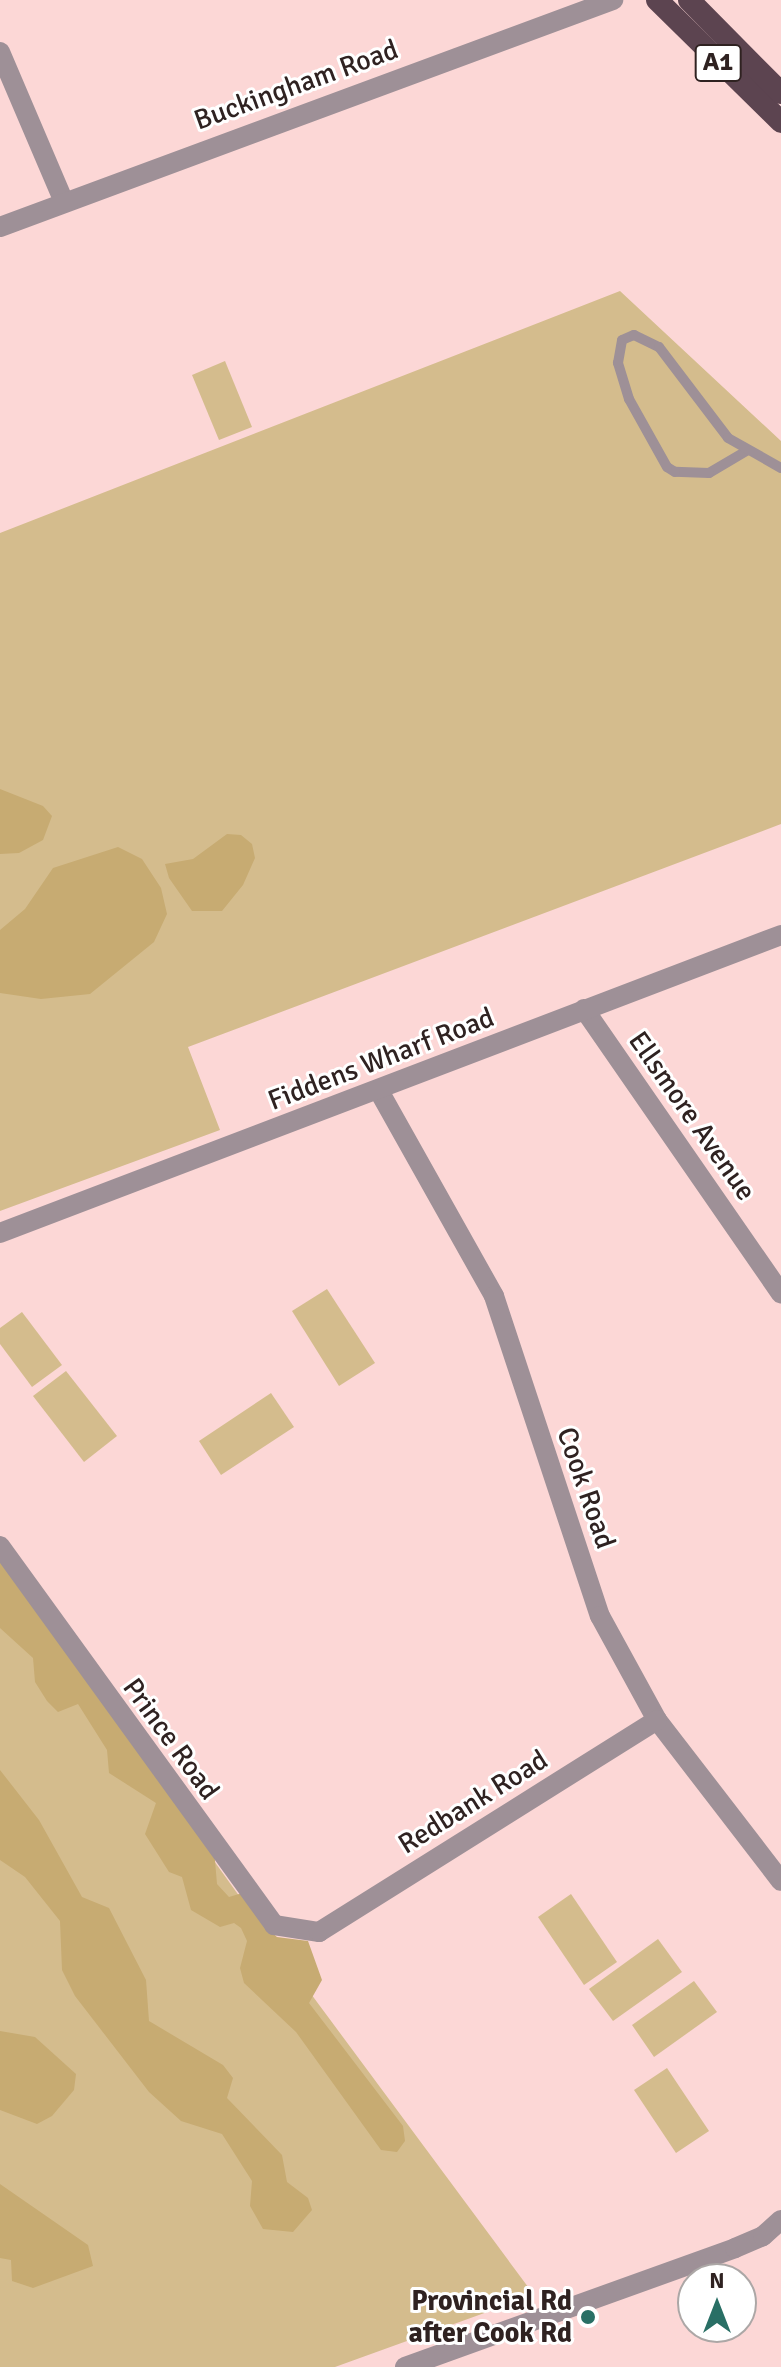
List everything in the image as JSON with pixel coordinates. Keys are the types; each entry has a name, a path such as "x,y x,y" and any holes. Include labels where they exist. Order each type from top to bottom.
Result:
{"highway":[{"name":"A1","path":"657,0 781,122"},
{"name":"A1","path":"689,0 781,93"}],"street":[{"name":"Buckingham Road","path":"0,227 613,0"},
{"path":"0,52 64,202"},
{"name":"Fiddens Wharf Road","path":"0,1233 379,1091 781,935"},
{"name":"Ellsmore Avenue","path":"584,1009 781,1294"},
{"name":"Cook Road","path":"379,1091 494,1296 600,1616 657,1720 781,1881"},
{"name":"Prince Road","path":"0,1546 274,1925 319,1932"},
{"name":"Redbank Road","path":"319,1932 657,1720"},
{"path":"405,2367 735,2248 763,2236 781,2220"}],"lane":[{"path":"748,450 709,473 675,472 667,467 629,399 618,363 622,340 634,335 659,347 728,438 748,450 770,457 781,468"}],"shaded area":[{"path":"620,291 781,441 781,824 188,1047 220,1130 0,1211 0,533"},
{"path":"225,361 252,427 219,440 192,375"},
{"path":"0,789 43,806 52,816 43,840 19,853 0,854"},
{"path":"227,834 241,835 252,844 255,858 243,885 222,911 192,911 169,878 165,864 193,859"},
{"path":"118,847 142,859 161,888 167,914 154,942 90,994 41,999 0,993 0,930 25,909 53,868"},
{"path":"327,1289 375,1363 339,1386 292,1311"},
{"path":"22,1312 62,1365 32,1387 0,1344 0,1328"},
{"path":"66,1371 117,1436 84,1462 33,1396"},
{"path":"271,1393 294,1427 221,1475 199,1441"},
{"path":"0,1552 214,1849 217,1884 229,1897 249,1891 264,1926 277,1937 308,1941 322,1980 309,2003 403,2126 405,2141 397,2152 381,2150 296,2032 244,1983 240,1968 247,1941 241,1928 234,1923 220,1927 191,1910 182,1877 169,1872 145,1834 156,1803 109,1773 107,1750 78,1704 58,1712 47,1701 35,1682 33,1658 0,1628"},
{"path":"0,1562 257,1921 534,2295 335,2367 0,2367"},
{"path":"0,1770 39,1820 82,1897 109,1908 146,1980 149,2021 223,2065 233,2078 227,2098 282,2155 287,2182 308,2198 312,2210 293,2232 263,2229 250,2206 252,2181 222,2134 181,2121 149,2092 75,1996 62,1970 60,1921 25,1877 0,1860"},
{"path":"571,1894 617,1962 584,1985 538,1917"},
{"path":"658,1939 682,1972 613,2021 589,1989"},
{"path":"694,1981 717,2012 654,2057 632,2025"},
{"path":"0,2031 35,2037 76,2074 74,2090 52,2116 37,2124 0,2110"},
{"path":"667,2068 709,2131 676,2153 634,2090"},
{"path":"0,2184 88,2245 93,2266 33,2288 12,2281 11,2260 0,2258"}],"place":[{"name":"Provincial Rd after Cook Rd","path":"588,2317"}]}
